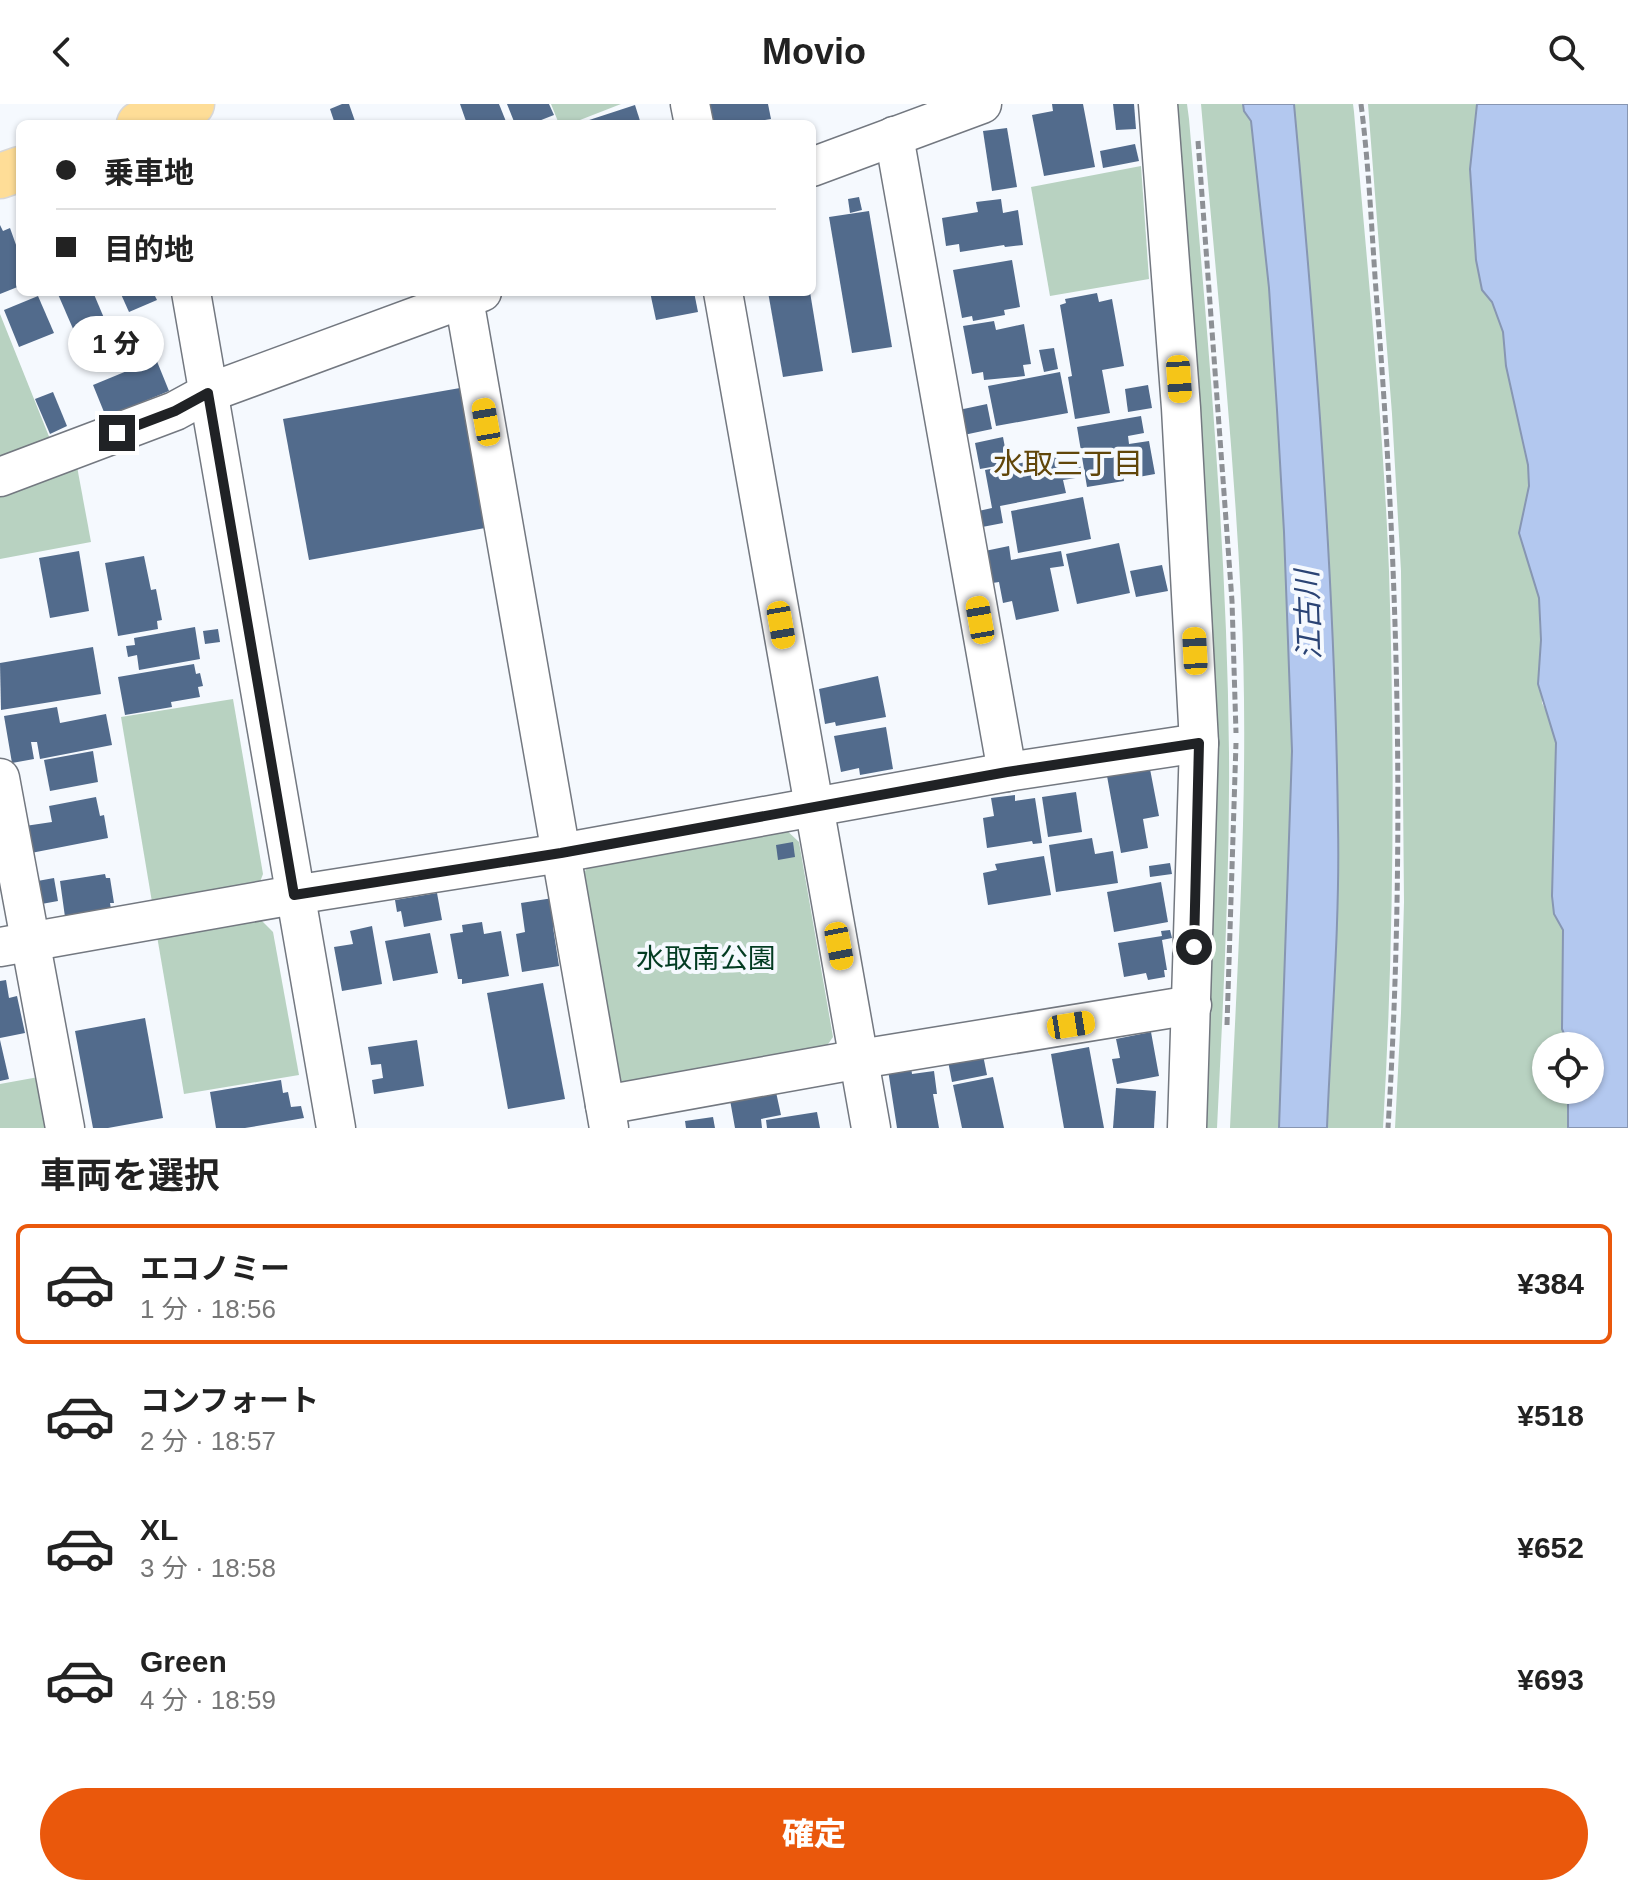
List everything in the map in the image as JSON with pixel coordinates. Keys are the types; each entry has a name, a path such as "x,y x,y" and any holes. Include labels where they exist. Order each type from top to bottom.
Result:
{"street":[{"path":"816,165 982,104"},
{"path":"1158,104 1181,408 1199,743 1187,1128"},
{"path":"894,136 1007,772"},
{"path":"192,296 336,1128"},
{"path":"0,477 175,411 208,393 470,296"},
{"path":"473,296 561,853 607,1116 860,1059 1192,1005"},
{"path":"724,296 871,1128"},
{"path":"16,944 294,895 561,853 1007,772 1199,743"},
{"path":"0,778 16,944 65,1128"}],"path":[{"path":"1361,104 1386,414 1395,573 1398,901 1388,1128"}],"green space":[{"path":"551,104 621,104 580,120 557,120"},
{"path":"1170,104 1187,104 1189,119 1215,436 1224,594 1229,753 1228,847 1217,1128 1199,1128"},
{"path":"1201,104 1243,104 1251,120 1269,288 1284,532 1292,751 1279,1128 1230,1128 1242,864 1243,666 1233,476"},
{"path":"1294,104 1353,104 1379,399 1389,571 1392,710 1391,919 1383,1128 1327,1128 1338,901 1336,735 1323,464"},
{"path":"1368,104 1477,104 1470,169 1476,260 1482,290 1492,302 1503,332 1506,366 1528,465 1529,486 1519,533 1539,598 1542,703 1550,718 1556,742 1552,896 1554,914 1563,929 1563,1032 1532,1032 1532,1104 1568,1104 1568,1128 1395,1128 1404,902 1401,571"},
{"path":"1141,166 1149,279 1050,296 1031,187"},
{"path":"0,314 52,444 0,463"},
{"path":"76,461 91,542 0,559 0,490"},
{"path":"233,699 263,874 257,890 153,908 121,717"},
{"name":"水取南公園","path":"782,826 799,842 833,1037 821,1054 627,1087 612,1080 580,880 591,861"},
{"path":"259,918 273,932 299,1075 184,1094 157,936"},
{"path":"44,1076 54,1128 0,1128 0,1084"}],"water":[{"name":"江古川","path":"1243,104 1294,104 1310,284 1329,554 1338,825 1327,1128 1279,1128 1292,751 1284,532 1269,288 1251,121"},
{"path":"1477,104 1628,104 1628,1128 1568,1128 1568,1104 1604,1104 1604,1032 1563,1032 1562,1029 1563,930 1554,914 1552,896 1556,743 1538,684 1541,640 1539,598 1519,533 1529,486 1528,465 1506,366 1503,332 1492,302 1482,290 1476,260 1470,169"}],"building":[{"path":"349,104 355,120 334,120 330,109"},
{"path":"460,104 499,104 505,120 466,120"},
{"path":"507,104 549,104 554,115 541,120 513,120"},
{"path":"709,104 768,104 771,119 765,120 707,120"},
{"path":"1052,104 1083,104 1095,167 1044,176 1032,115 1053,111"},
{"path":"1113,104 1134,104 1136,129 1116,130"},
{"path":"635,105 640,120 589,120"},
{"path":"1007,128 1017,187 992,191 983,131"},
{"path":"1135,144 1139,161 1103,168 1100,151"},
{"path":"859,197 862,210 850,213 848,199"},
{"path":"1001,199 1003,213 1018,210 1023,245 960,252 959,244 946,246 942,218 978,212 976,202"},
{"path":"869,211 892,347 852,353 829,217"},
{"path":"0,225 3,231 10,228 16,245 16,288 0,294"},
{"path":"1012,260 1020,307 1004,310 1005,315 973,321 972,316 962,318 953,270"},
{"path":"1097,293 1099,302 1112,299 1124,366 1102,370 1110,413 1075,419 1068,377 1072,376 1060,305 1066,303 1065,299"},
{"path":"38,296 54,333 19,347 4,310"},
{"path":"59,296 95,296 104,318 74,331"},
{"path":"122,296 155,296 157,300 129,312"},
{"path":"651,296 695,296 698,312 656,320"},
{"path":"769,296 811,296 823,371 783,377"},
{"path":"994,321 996,330 1024,324 1031,364 1023,365 1025,376 984,380 983,372 972,374 963,326"},
{"path":"1054,348 1058,369 1044,372 1039,350"},
{"path":"156,359 169,391 106,417 93,385"},
{"path":"1060,372 1068,413 996,426 988,386"},
{"path":"1148,385 1152,408 1128,412 1125,389"},
{"path":"460,388 485,528 309,560 283,419"},
{"path":"53,392 67,426 50,434 35,399"},
{"path":"987,404 992,429 959,436 954,411"},
{"path":"1141,416 1144,433 1128,436 1129,444 1149,441 1155,474 1133,478 1129,460 1120,461 1124,481 1087,487 1077,427"},
{"path":"1003,437 1008,464 980,469 975,443"},
{"path":"1078,452 1082,477 1063,480 1066,493 1000,506 1003,523 977,528 974,512 992,508 985,470"},
{"path":"1083,497 1091,539 1018,553 1011,511"},
{"path":"1119,543 1130,593 1077,604 1066,554"},
{"path":"1009,546 1011,560 1061,551 1064,566 1050,568 1059,611 1016,620 1012,601 1003,603 999,582 986,584 980,552"},
{"path":"79,551 89,611 50,618 39,558"},
{"path":"144,556 151,590 156,589 162,620 157,621 158,629 118,636 105,563"},
{"path":"1162,565 1168,591 1136,597 1130,571"},
{"path":"195,627 200,659 139,670 137,655 128,657 126,646 135,645 134,638"},
{"path":"218,629 220,642 205,644 203,631"},
{"path":"93,647 101,694 1,710 0,663"},
{"path":"194,664 203,686 198,687 200,697 171,702 172,707 125,715 118,677"},
{"path":"878,676 886,717 836,726 835,722 825,724 819,689"},
{"path":"57,707 60,723 106,714 112,745 40,759 37,742 31,742 34,759 12,763 4,716"},
{"path":"886,727 893,769 860,775 859,768 841,772 834,736"},
{"path":"93,751 98,782 50,791 44,760"},
{"path":"1150,769 1159,816 1143,819 1148,848 1121,853 1107,776"},
{"path":"1076,792 1082,832 1048,837 1042,797"},
{"path":"1015,795 1015,801 1035,798 1042,843 1033,844 1032,841 987,848 983,818 994,816 991,798"},
{"path":"96,797 100,816 104,815 108,838 31,853 25,826 52,822 49,806"},
{"path":"1092,838 1095,854 1113,851 1118,883 1056,892 1049,845"},
{"path":"793,842 795,857 778,860 776,845"},
{"path":"1044,856 1051,895 988,905 983,873 997,870 995,864"},
{"path":"1170,863 1172,874 1150,877 1149,866"},
{"path":"105,874 106,878 110,878 114,903 110,903 111,909 65,917 60,881"},
{"path":"54,878 58,901 36,905 32,882"},
{"path":"1161,882 1168,922 1114,932 1107,892"},
{"path":"437,893 442,920 404,927 395,900"},
{"path":"553,898 557,927 553,927 559,966 522,972 516,934 525,932 521,903"},
{"path":"482,922 484,934 501,931 509,976 462,984 462,979 458,979 450,934 463,932 462,925"},
{"path":"372,926 382,984 342,991 334,947 353,944 350,931"},
{"path":"1170,930 1172,938 1162,940 1167,970 1164,970 1165,977 1148,980 1146,973 1124,977 1118,943 1162,936 1161,931"},
{"path":"430,933 438,973 393,981 385,941"},
{"path":"6,980 9,998 17,996 25,1033 0,1038 0,981"},
{"path":"543,983 565,1099 508,1109 487,993"},
{"path":"145,1018 163,1118 93,1128 75,1031"},
{"path":"1151,1032 1159,1076 1117,1084 1112,1059 1120,1058 1116,1039"},
{"path":"0,1040 9,1079 0,1081"},
{"path":"417,1040 424,1086 374,1094 372,1080 383,1078 381,1064 371,1065 368,1047"},
{"path":"1089,1047 1104,1128 1064,1128 1051,1054"},
{"path":"983,1055 987,1075 952,1082 948,1061"},
{"path":"911,1067 912,1074 934,1071 937,1094 933,1094 939,1128 897,1128 888,1070"},
{"path":"993,1077 1004,1128 962,1128 953,1085"},
{"path":"281,1080 283,1093 288,1092 291,1107 301,1106 304,1118 245,1128 216,1128 210,1092"},
{"path":"1116,1088 1156,1091 1154,1128 1113,1128"},
{"path":"776,1092 781,1115 761,1119 762,1128 735,1128 730,1100"},
{"path":"817,1112 820,1128 767,1128 766,1120"},
{"path":"713,1117 715,1128 686,1128 685,1121"}],"district":[{"name":"水取三丁目","path":"1068,463"}],"route":[{"path":"117,433 175,411 208,393 294,895 561,853 1007,772 1199,743 1194,947"}]}
